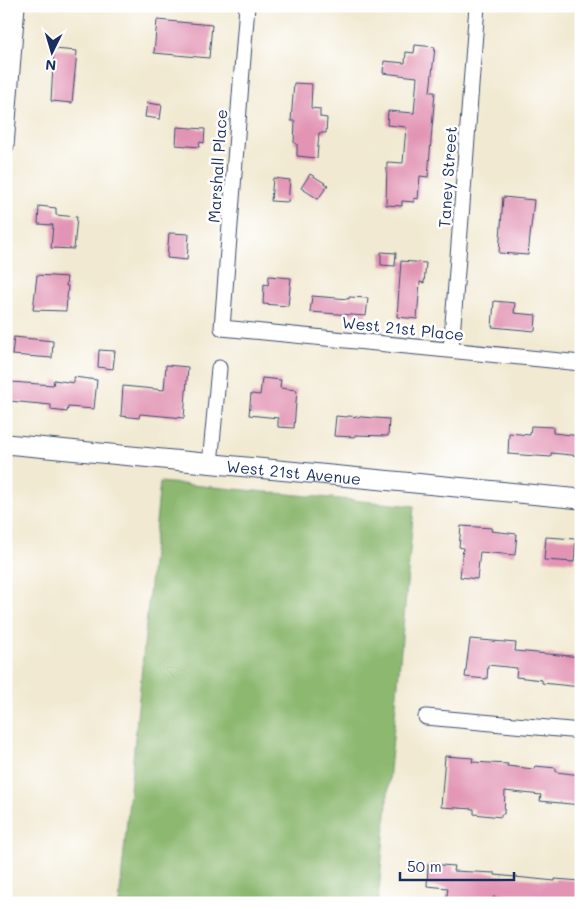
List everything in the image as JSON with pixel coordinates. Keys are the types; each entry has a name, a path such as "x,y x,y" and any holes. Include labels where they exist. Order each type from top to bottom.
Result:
{"street":[{"path":"6,146 17,6"},
{"name":"Marshall Place","path":"222,328 247,6"},
{"name":"Taney Street","path":"451,350 477,6"},
{"name":"West 21st Place","path":"222,328 581,363"},
{"path":"210,464 219,368"},
{"name":"West 21st Avenue","path":"6,444 581,499"},
{"path":"426,717 581,731"}],"green space":[{"path":"160,482 414,506 378,903 119,903"}],"building":[{"path":"157,20 212,25 209,58 154,53"},
{"path":"415,45 435,47 430,92 435,92 428,177 420,176 418,199 414,198 414,202 402,201 402,206 386,205 387,162 403,163 406,127 387,125 388,111 414,113 417,77 383,73 384,61 405,63 406,52 414,53"},
{"path":"54,49 77,51 72,103 51,101"},
{"path":"294,83 312,84 311,108 320,109 320,117 327,118 326,133 319,133 317,158 297,156 297,144 294,143 295,121 291,121"},
{"path":"147,103 162,105 160,119 145,117"},
{"path":"177,127 205,129 204,143 200,142 199,147 176,145"},
{"path":"310,174 328,185 318,199 301,188"},
{"path":"273,178 290,180 288,202 271,201"},
{"path":"503,197 534,200 528,255 499,253"},
{"path":"39,206 56,208 56,215 77,217 74,249 51,248 53,225 38,224"},
{"path":"169,233 189,234 187,260 167,258"},
{"path":"381,252 396,253 395,266 381,265"},
{"path":"401,261 426,263 424,283 420,282 417,319 397,317"},
{"path":"37,275 67,277 66,311 33,310"},
{"path":"269,276 291,278 288,306 263,304 264,284 268,285"},
{"path":"312,296 349,299 349,297 368,298 366,316 310,312"},
{"path":"494,301 515,303 514,313 536,315 535,331 492,327"},
{"path":"14,337 53,341 52,358 12,355"},
{"path":"99,350 115,351 113,369 98,367"},
{"path":"166,365 188,367 184,418 140,414 139,418 121,416 123,386 164,390"},
{"path":"74,377 97,380 94,409 68,407 67,412 51,410 51,405 9,401 11,382 53,385 54,380 74,383"},
{"path":"262,378 281,380 280,388 297,390 294,428 278,427 278,418 249,415 251,394 260,395"},
{"path":"336,416 389,419 388,436 334,436"},
{"path":"531,426 553,427 553,433 581,436 581,456 551,453 551,457 508,454 509,433 530,435"},
{"path":"461,526 492,528 491,531 517,534 515,555 480,552 477,579 460,577 463,548 459,547"},
{"path":"546,537 576,539 574,562 544,560"},
{"path":"470,639 516,643 515,651 581,657 581,687 542,683 542,680 516,677 517,668 488,665 487,679 465,677"},
{"path":"445,756 473,758 472,762 508,764 507,766 534,769 535,766 556,768 556,772 581,775 581,805 540,801 541,795 505,791 504,814 501,814 501,817 474,814 474,809 441,807"},
{"path":"428,864 454,866 453,871 495,873 495,875 555,881 555,879 581,881 581,903 525,903 525,900 493,897 492,903 446,903 448,888 427,886"}]}
